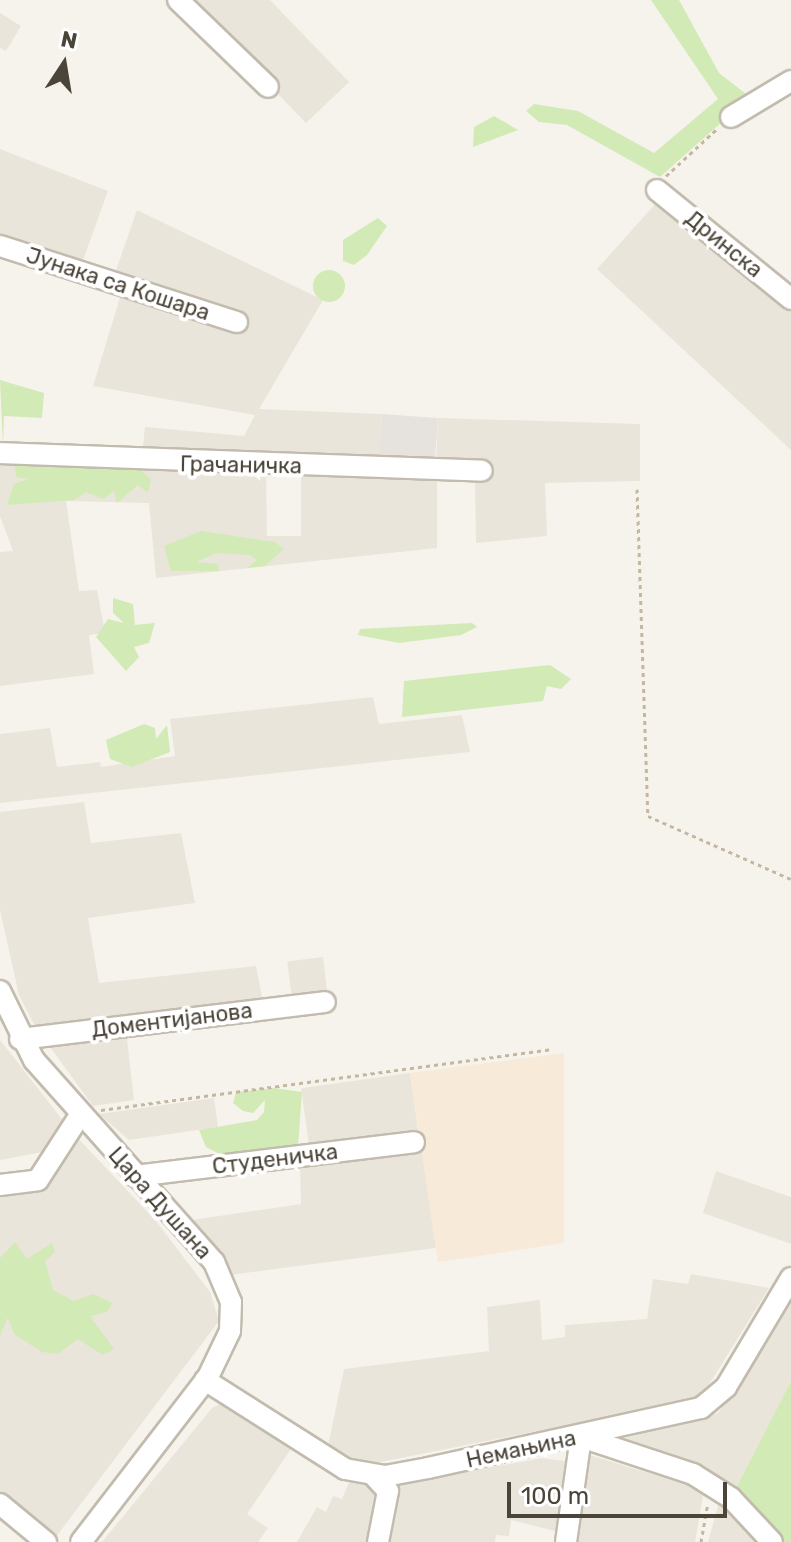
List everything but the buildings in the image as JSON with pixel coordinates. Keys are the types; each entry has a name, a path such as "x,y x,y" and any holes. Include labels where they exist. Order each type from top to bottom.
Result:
{"street":[{"path":"178,0 268,87"},
{"path":"731,117 791,81"},
{"name":"Дринска","path":"657,190 791,299"},
{"name":"Јунака са Кошара","path":"0,246 237,322"},
{"name":"Грачаничка","path":"0,453 482,471"},
{"name":"Цара Душана","path":"0,991 20,1039 81,1117 214,1262 231,1302 230,1331 205,1380 81,1542"},
{"name":"Доментијанова","path":"20,1039 325,1002"},
{"path":"0,1185 38,1180 81,1117"},
{"name":"Студеничка","path":"135,1176 414,1142"},
{"name":"Немањина","path":"205,1380 345,1469 373,1475 683,1416 715,1399 791,1278"},
{"path":"566,1542 581,1437 711,1485 772,1542"},
{"path":"373,1475 388,1491 378,1542"},
{"path":"0,1504 46,1542"}],"path":[{"path":"657,190 731,117"},
{"path":"637,489 648,816 791,879"},
{"path":"81,1117 104,1109 553,1049"},
{"path":"701,1542 711,1485"}],"shaded area":[{"path":"187,0 270,0 349,82 306,123"},
{"path":"0,13 21,26 6,51 0,48"},
{"path":"0,149 108,191 82,263 0,236"},
{"path":"658,201 791,306 791,450 597,269"},
{"path":"137,210 323,300 259,409 382,414 379,462 142,455 145,427 244,436 255,415 93,386 122,291 241,332 247,318 114,276"},
{"path":"382,414 438,418 435,466 379,462"},
{"path":"438,418 640,424 640,481 545,483 547,536 476,543 475,481 487,480 487,464 436,464"},
{"path":"0,457 266,474 267,536 301,536 301,472 437,475 437,548 156,578 149,503 66,501 79,591 97,590 105,633 89,635 94,674 0,686 0,552 13,551 0,516"},
{"path":"373,697 379,724 462,715 470,752 0,803 0,734 50,728 57,767 100,762 101,767 175,756 170,719"},
{"path":"84,802 91,843 181,833 195,903 88,918 99,983 256,966 263,1002 38,1032 19,995 0,910 0,812"},
{"path":"323,957 328,997 292,1001 287,961"},
{"path":"126,1030 134,1100 93,1106 45,1040"},
{"path":"0,1040 68,1127 53,1150 0,1160"},
{"path":"564,1053 564,1243 438,1262 410,1073"},
{"path":"410,1073 419,1135 310,1151 301,1088"},
{"path":"214,1098 218,1127 129,1140 99,1114"},
{"path":"74,1134 156,1221 210,1292 219,1321 52,1542 0,1500 0,1189 41,1185"},
{"path":"421,1144 436,1248 230,1275 185,1221 301,1204 300,1158"},
{"path":"716,1171 791,1197 791,1244 703,1213"},
{"path":"691,1274 769,1288 700,1399 365,1465 327,1451 344,1369 489,1351 487,1307 540,1300 542,1340 565,1337 565,1325 647,1319 653,1279 688,1284"},
{"path":"791,1293 791,1381 735,1490 690,1464 615,1441 718,1413"},
{"path":"224,1402 293,1446 247,1514 268,1528 258,1542 102,1542 212,1408"},
{"path":"583,1453 704,1490 695,1542 571,1542"},
{"path":"542,1458 572,1462 563,1533 511,1520 509,1536 496,1535 495,1542 387,1542 399,1484"},
{"path":"350,1480 381,1490 372,1542 297,1542 317,1507 326,1512 333,1496 342,1499"},
{"path":"720,1499 764,1542 708,1542"}],"green space":[{"path":"651,0 679,0 719,73 750,97 660,177 567,125 539,122 526,111 534,104 578,111 654,153 718,99"},
{"path":"494,116 518,130 473,147 474,127"},
{"path":"378,218 387,226 367,255 354,265 343,261 343,240"},
{"path":"329,270 340,275 345,286 340,297 329,302 318,297 313,286 318,275"},
{"path":"0,380 44,393 42,418 4,416 3,448"},
{"path":"14,458 137,467 151,479 148,493 138,485 117,503 114,491 103,499 86,492 74,500 7,505 14,484 28,479 16,477"},
{"path":"201,531 275,542 284,549 265,566 247,568 257,560 250,555 216,553 196,562 218,564 219,571 171,571 164,546"},
{"path":"113,598 133,604 135,625 155,623 149,643 134,647 139,657 126,671 96,637 108,619 124,623 113,613"},
{"path":"472,623 477,627 461,635 399,643 358,635 360,629"},
{"path":"550,665 571,679 561,689 547,686 543,701 402,717 404,681"},
{"path":"144,724 155,728 156,739 167,725 170,752 132,767 110,759 106,740"},
{"path":"274,1088 302,1092 298,1146 227,1158 206,1147 199,1130 257,1120 264,1112 265,1100 253,1113 243,1111 233,1103 236,1092"},
{"path":"15,1242 27,1259 52,1243 55,1252 45,1261 53,1290 74,1301 93,1294 112,1303 107,1312 90,1316 114,1349 102,1355 78,1339 58,1354 42,1352 14,1334 8,1317 0,1336 0,1258"},
{"path":"791,1381 791,1542 782,1542 735,1490"}]}
